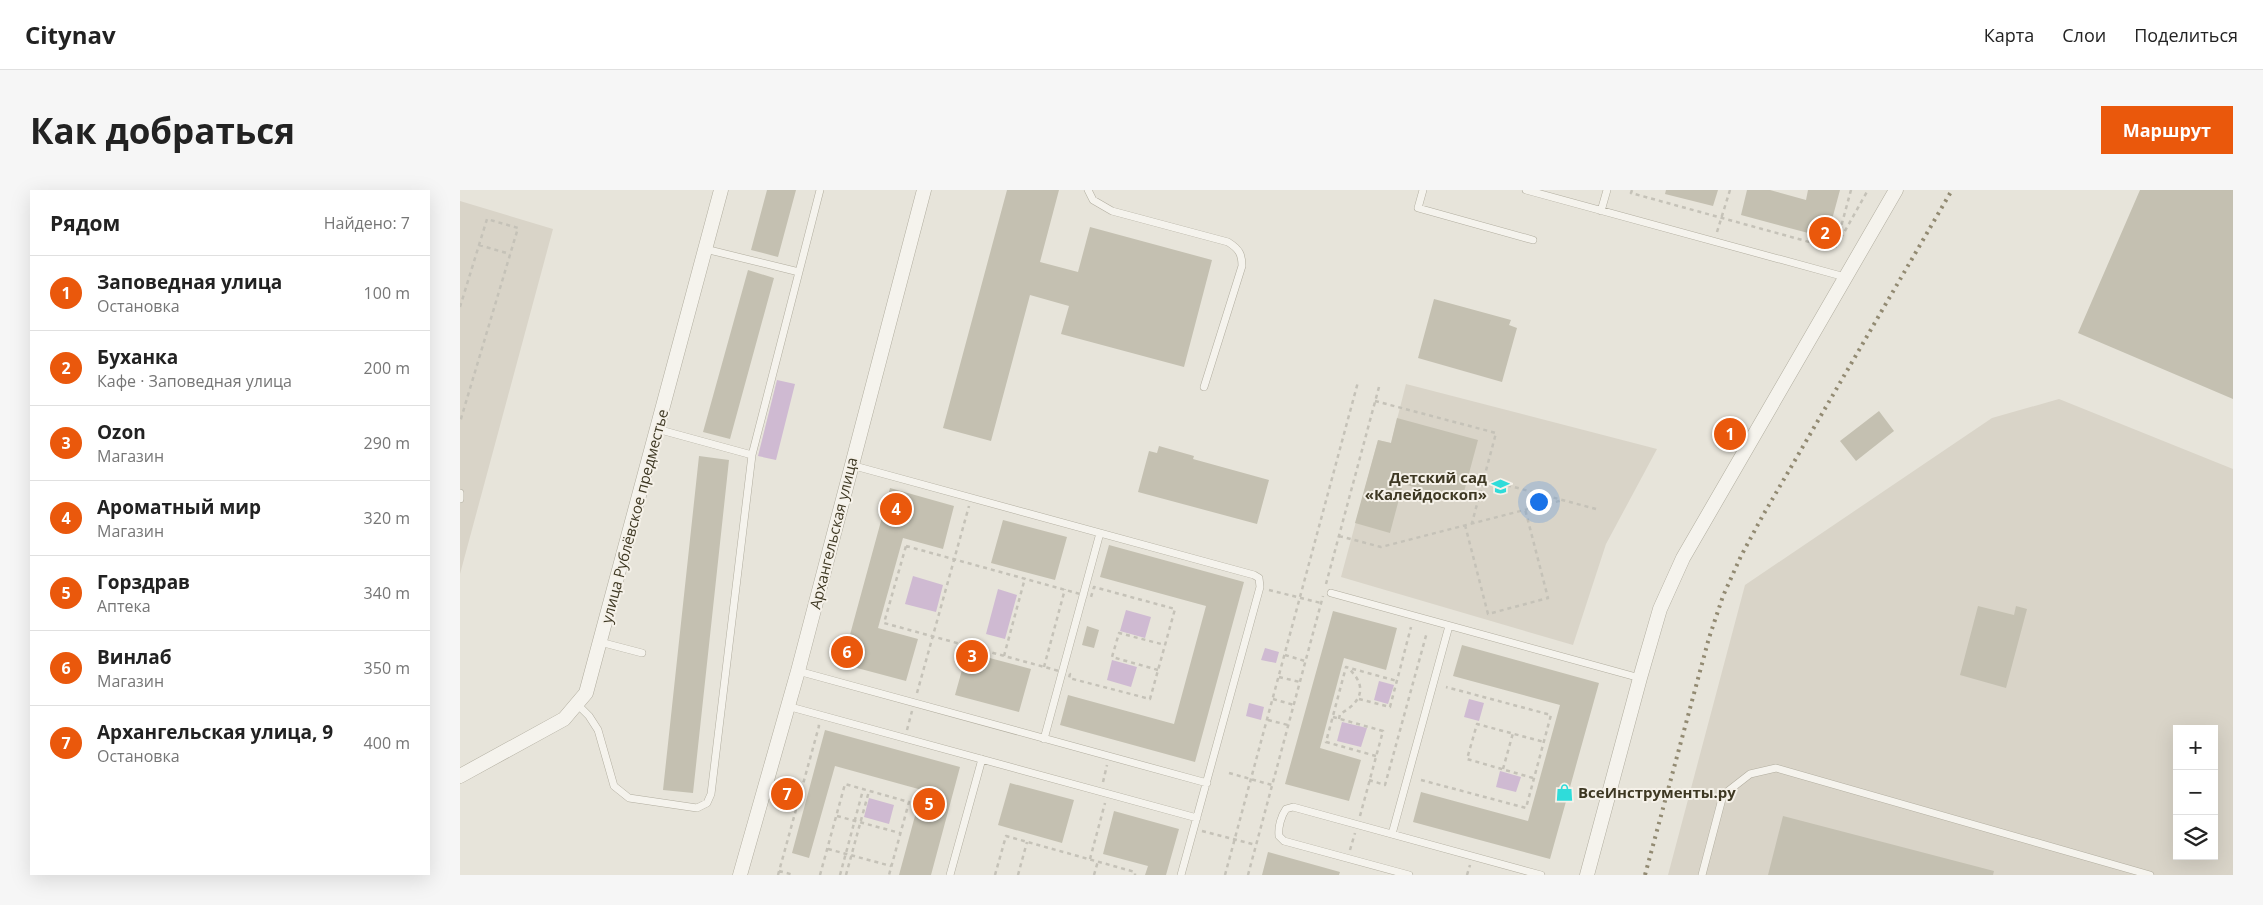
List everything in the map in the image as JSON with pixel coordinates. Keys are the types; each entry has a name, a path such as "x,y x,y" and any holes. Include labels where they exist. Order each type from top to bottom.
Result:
{"street":[{"name":"улица Рублёвское предместье","path":"460,776 564,719 578,705 586,693 721,190"},
{"name":"Архангельская улица","path":"740,875 798,672 924,190"},
{"path":"1587,875 1660,609 1684,558 1896,190"}],"lane":[{"path":"578,705 589,716 598,730 614,786 630,798 697,808 707,803 711,794 752,455 820,190"},
{"path":"1088,190 1093,200 1112,212 1228,242 1236,247 1242,255 1242,266 1204,387"},
{"path":"1423,190 1418,208 1533,240"},
{"path":"1526,190 1845,277"},
{"path":"1601,210 1607,190"},
{"path":"705,249 798,272"},
{"path":"657,429 752,455"},
{"path":"851,465 1254,575 1259,578 1260,587 1181,875"},
{"path":"460,493 460,499"},
{"path":"1044,739 1100,533"},
{"path":"1330,593 1640,678"},
{"path":"1392,834 1449,626"},
{"path":"600,642 642,653"},
{"path":"798,672 1206,783"},
{"path":"787,706 1197,818"},
{"path":"950,875 982,759"},
{"path":"1702,875 1723,795 1750,774 1776,768 2150,875"},
{"path":"1409,875 1284,841 1279,836 1284,813 1290,807 1541,875"}],"path":[{"path":"1632,190 1631,193 1835,249"},
{"path":"1715,241 1730,190"},
{"path":"1835,249 1852,190"},
{"path":"1835,249 1868,190"},
{"path":"460,307 487,219 518,228 460,422"},
{"path":"479,245 510,254"},
{"path":"1225,875 1358,382"},
{"path":"1248,875 1379,387"},
{"path":"1375,401 1496,433 1472,523"},
{"path":"1484,479 1596,508"},
{"path":"1339,536 1381,547 1563,500"},
{"path":"1465,525 1488,614 1548,598 1526,509"},
{"path":"920,682 967,512"},
{"path":"1032,663 884,623 895,584 906,546 1054,586"},
{"path":"1004,656 1025,578"},
{"path":"1260,587 1321,603"},
{"path":"1044,667 1065,589"},
{"path":"1088,683 1150,700 1175,609 1113,592"},
{"path":"1358,699 1390,707 1411,628"},
{"path":"1369,780 1385,784 1427,632"},
{"path":"1158,670 1112,657 1119,633 1165,645"},
{"path":"1285,655 1305,661"},
{"path":"1346,667 1397,681"},
{"path":"1339,718 1340,714 1358,699 1360,684 1357,677 1346,667"},
{"path":"1346,667 1326,742 1376,756"},
{"path":"1279,677 1300,682"},
{"path":"1421,780 1526,808 1544,742 1551,715 1446,687"},
{"path":"1273,699 1294,704"},
{"path":"1333,717 1383,731 1348,858"},
{"path":"1267,720 1288,725"},
{"path":"1534,778 1467,759 1477,724 1544,742"},
{"path":"778,875 819,726 812,725"},
{"path":"1503,769 1513,734"},
{"path":"1229,773 1272,785"},
{"path":"820,875 845,784 909,802 889,875"},
{"path":"840,875 863,789"},
{"path":"846,875 869,791"},
{"path":"1090,859 1103,811"},
{"path":"837,816 900,833"},
{"path":"1194,829 1256,846"},
{"path":"995,875 1006,836 1136,872 1135,875"},
{"path":"1018,875 1027,842"},
{"path":"828,849 891,866"},
{"path":"1094,875 1098,861"},
{"path":"779,871 794,875"}],"shaded area":[{"path":"460,201 553,229 460,574"},
{"path":"777,380 795,384 776,460 758,456"},
{"name":"Детский сад «Калейдоскоп»","path":"1406,384 1657,449 1606,544 1573,645 1341,577 1378,440 1391,443"},
{"path":"2059,399 2233,469 2233,875 1668,875 1745,585 1992,418"},
{"path":"913,576 943,585 936,612 905,604"},
{"path":"998,589 1017,595 1005,639 986,634"},
{"path":"1126,610 1151,617 1145,638 1120,631"},
{"path":"1265,648 1279,652 1276,663 1261,660"},
{"path":"1112,660 1137,667 1131,687 1107,680"},
{"path":"1379,681 1394,685 1388,704 1374,700"},
{"path":"1469,699 1484,703 1479,721 1464,717"},
{"path":"1249,703 1264,707 1261,720 1246,716"},
{"path":"1342,722 1367,728 1361,747 1337,741"},
{"path":"1500,771 1521,777 1516,792 1496,787"},
{"path":"869,798 894,805 889,824 864,817"}],"building":[{"path":"767,190 796,190 778,257 751,250"},
{"path":"1007,190 1059,190 1040,262 1078,272 1090,227 1212,260 1184,367 1061,334 1069,306 1030,295 991,441 943,428"},
{"path":"1666,190 1718,190 1713,206 1665,194"},
{"path":"1747,190 1770,190 1806,200 1808,190 1840,190 1827,238 1741,215"},
{"path":"2140,190 2233,190 2233,399 2078,333"},
{"path":"748,270 774,278 730,439 703,432"},
{"path":"1434,299 1511,320 1509,325 1517,328 1502,382 1418,358"},
{"path":"1879,411 1894,431 1856,461 1840,441"},
{"path":"1397,418 1478,440 1464,492 1458,490 1455,498 1403,484 1390,533 1355,523 1378,440 1391,443"},
{"path":"1159,446 1194,456 1193,459 1269,480 1257,524 1138,492 1149,451 1157,453"},
{"path":"699,456 729,460 693,793 663,790"},
{"path":"890,488 954,506 943,549 903,538 878,628 918,639 906,681 842,664"},
{"path":"1003,520 1067,537 1055,580 991,563"},
{"path":"1109,545 1244,582 1195,762 1060,725 1068,695 1174,724 1206,606 1100,577"},
{"path":"1978,606 2014,615 2016,606 2027,609 2006,688 1960,675"},
{"path":"1333,611 1397,628 1386,670 1344,658 1320,748 1361,760 1349,801 1285,784"},
{"path":"1087,626 1099,630 1094,648 1082,645"},
{"path":"1462,645 1599,683 1550,859 1413,822 1421,792 1528,821 1560,705 1453,676"},
{"path":"967,652 1031,669 1019,712 955,695"},
{"path":"825,730 960,767 931,875 899,875 922,790 835,766 809,858 792,853"},
{"path":"1010,783 1074,800 1062,843 998,825"},
{"path":"1114,811 1179,829 1166,875 1145,875 1148,866 1103,854"},
{"path":"1783,816 1994,871 1993,875 1768,875"},
{"path":"1268,852 1340,872 1339,875 1262,875"}],"railway":[{"path":"1645,875 1709,638 1723,596 1741,556 1762,517 1952,190"}],"place":[{"name":"Буханка","path":"1825,233"},
{"name":"Заповедная улица","path":"1730,434"},
{"name":"Детский сад «Калейдоскоп»","path":"1501,486"},
{"name":"Ароматный мир","path":"896,509"},
{"name":"Винлаб","path":"847,652"},
{"name":"Ozon","path":"972,656"},
{"name":"ВсеИнструменты.ру","path":"1564,792"},
{"name":"Архангельская улица, 9","path":"787,794"},
{"name":"Горздрав","path":"929,804"}]}
